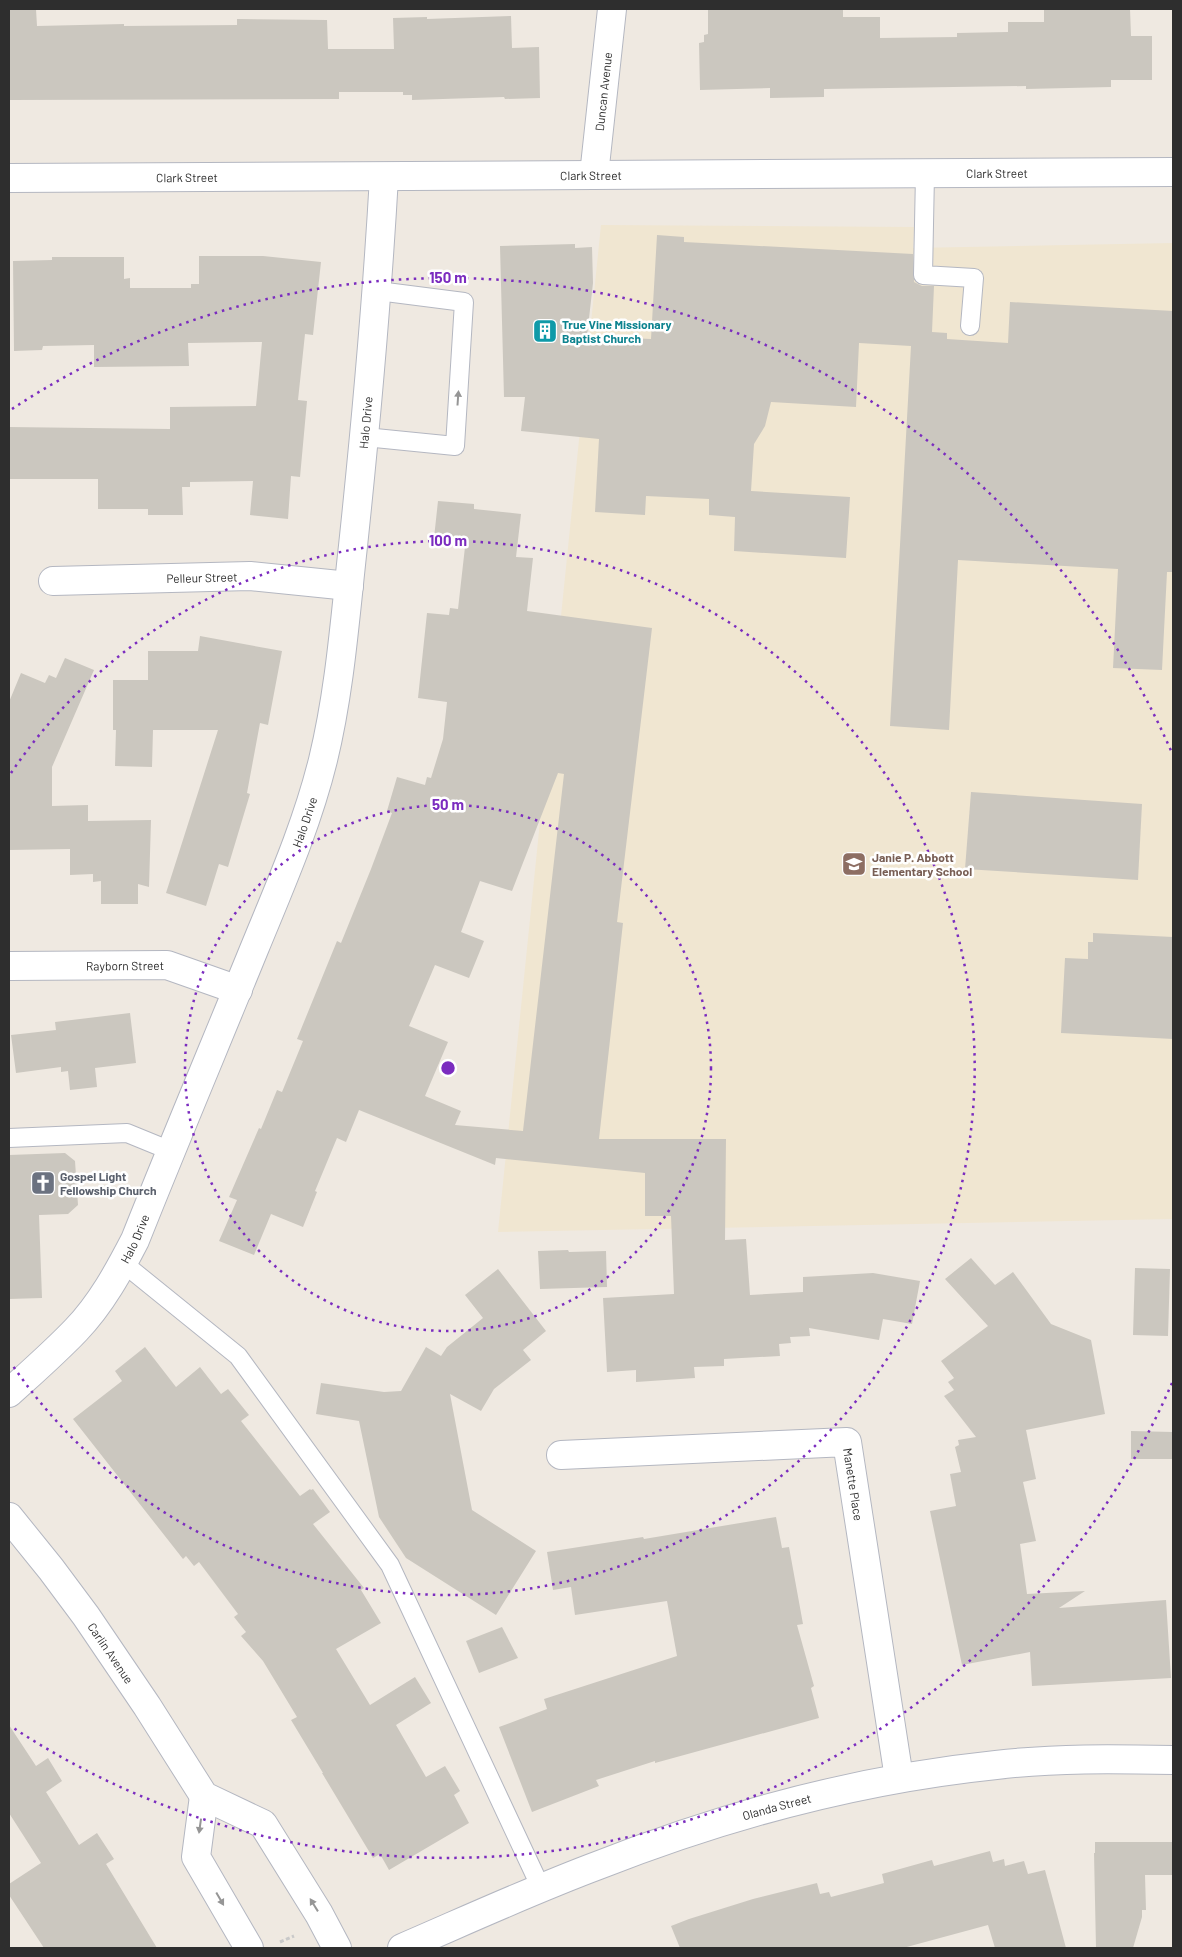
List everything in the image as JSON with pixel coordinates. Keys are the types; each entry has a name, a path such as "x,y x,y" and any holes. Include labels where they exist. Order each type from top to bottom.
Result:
{"street":[{"name":"Duncan Avenue","path":"594,175 612,9"},
{"name":"Clark Street","path":"9,178 1173,172"},
{"name":"Halo Drive","path":"9,1393 77,1329 102,1297 135,1240 295,849 323,762 339,677 365,437 378,291 384,176"},
{"name":"Pelleur Street","path":"53,581 250,576 349,586"},
{"name":"Rayborn Street","path":"9,966 167,965 238,990"},
{"name":"Manette Place","path":"561,1455 847,1442 899,1778"},
{"name":"Carlin Avenue","path":"9,1517 52,1569 86,1616 147,1706 204,1796"},
{"name":"Olanda Street","path":"402,1948 600,1864 718,1824 838,1791 899,1778 1007,1764 1098,1759 1173,1760"},
{"path":"249,1948 196,1857 204,1796 263,1824 319,1914 337,1948"}],"lane":[{"path":"926,174 923,275 974,278 970,326"},
{"path":"365,437 454,446 464,302 378,291"},
{"path":"9,1138 127,1133 171,1151"},
{"path":"123,1263 238,1356 390,1566 541,1888"}],"path":[{"path":"279,1943 297,1935"}],"shaded area":[{"name":"Janie P. Abbott Elementary School","path":"601,225 914,227 913,248 1173,243 1173,1219 498,1232"}],"building":[{"path":"9,9 36,9 37,26 124,24 124,26 237,25 237,19 327,20 328,49 394,49 393,18 427,17 427,19 511,16 512,48 539,47 540,98 505,99 504,97 412,100 412,95 403,95 403,92 339,92 339,99 9,100"},
{"path":"708,9 843,9 843,17 880,17 880,38 957,37 957,33 1008,32 1008,22 1044,22 1044,9 1130,9 1131,36 1152,36 1152,80 1111,80 1111,87 1026,89 1026,86 824,89 824,97 770,98 770,88 700,90 699,43 704,42 704,35 708,34"},
{"path":"657,235 684,237 684,242 913,254 914,282 922,286 934,286 932,332 947,333 947,339 1008,343 1010,302 1173,311 1173,572 1167,572 1162,670 1113,668 1118,569 958,560 949,730 890,726 911,346 859,343 856,407 771,402 765,426 754,444 751,491 850,497 846,558 734,551 735,517 709,515 709,499 646,496 645,515 595,512 599,439 521,431 525,397 504,397 500,246 575,244 575,248 592,247 593,283 587,336 651,339"},
{"path":"199,256 263,256 321,262 313,335 305,334 298,400 307,401 300,477 291,476 288,519 250,515 253,481 190,482 190,487 182,487 183,515 148,515 148,509 98,509 98,479 9,479 9,427 170,429 170,407 256,406 262,342 188,343 189,366 94,367 94,345 43,346 42,350 14,351 13,261 52,260 52,257 124,257 124,279 130,278 130,288 191,288 191,284 199,284"},
{"path":"438,501 474,504 474,509 521,514 516,557 533,558 527,611 652,628 617,922 623,923 599,1139 726,1139 725,1240 746,1239 750,1295 803,1292 803,1277 873,1273 920,1281 912,1324 883,1319 879,1340 809,1328 810,1336 790,1337 791,1343 779,1344 780,1356 724,1359 724,1366 694,1367 695,1378 636,1382 636,1370 607,1372 603,1298 674,1294 671,1216 645,1216 645,1173 496,1158 495,1165 359,1110 346,1142 337,1138 315,1191 317,1192 303,1227 271,1214 254,1255 219,1241 237,1200 229,1197 277,1090 282,1092 303,1041 297,1039 337,941 341,943 371,869 392,813 387,811 397,777 425,785 427,777 431,778 443,739 447,702 418,698 427,613 449,615 450,608 458,609 465,547 456,547 456,540 434,538","holes":["558,773 564,774 523,1131 455,1125 461,1111 425,1096 448,1042 409,1026 435,965 469,978 484,941 461,932 480,881 512,891"]},
{"path":"200,636 282,651 268,725 260,723 247,793 250,794 228,867 219,864 206,906 166,893 218,730 153,730 152,767 115,766 116,730 113,730 113,680 148,680 148,651 198,651"},
{"path":"65,658 94,670 52,767 52,806 88,805 88,821 151,820 149,887 138,884 138,904 101,904 101,881 93,882 93,874 70,875 70,849 9,850 9,702 21,673 45,683 49,675 56,678"},
{"path":"971,792 1142,804 1138,880 965,869"},
{"path":"1093,933 1173,937 1173,1039 1061,1033 1065,958 1088,959 1088,942 1093,942"},
{"path":"130,1013 136,1063 95,1068 97,1087 70,1090 68,1071 61,1072 61,1067 16,1073 11,1035 56,1030 55,1022"},
{"name":"Gospel Light Fellowship Church","path":"65,1153 75,1161 78,1205 68,1214 39,1215 42,1298 9,1299 9,1155"},
{"path":"568,1250 569,1252 606,1251 607,1287 540,1289 538,1251"},
{"path":"971,1258 995,1285 1013,1272 1051,1324 1091,1340 1105,1414 1026,1430 1036,1479 1023,1482 1036,1541 1020,1544 1027,1594 1085,1591 1059,1608 1166,1600 1171,1678 1032,1686 1030,1652 962,1665 930,1511 956,1506 950,1474 961,1472 955,1447 959,1445 958,1440 976,1437 944,1396 954,1390 948,1382 954,1378 941,1361 988,1326 945,1279"},
{"path":"1135,1268 1170,1269 1168,1336 1133,1335"},
{"path":"498,1269 546,1331 523,1350 531,1360 494,1389 481,1411 450,1394 472,1510 536,1551 496,1615 406,1558 379,1517 359,1421 316,1414 321,1383 384,1392 401,1391 426,1347 441,1356 447,1347 483,1318 465,1295"},
{"path":"145,1347 176,1387 200,1367 221,1394 228,1389 249,1415 241,1421 300,1496 313,1489 330,1512 313,1524 364,1588 361,1590 381,1623 336,1649 370,1705 415,1677 431,1703 396,1725 426,1777 445,1766 460,1791 454,1795 469,1823 389,1870 380,1854 373,1858 291,1720 297,1717 263,1661 241,1636 246,1632 234,1617 238,1614 199,1562 194,1566 186,1556 183,1559 73,1419 122,1381 115,1371"},
{"path":"1131,1431 1173,1432 1173,1459 1131,1459"},
{"path":"776,1517 782,1548 789,1547 803,1624 797,1625 814,1686 811,1688 819,1718 655,1763 655,1761 596,1780 599,1786 532,1812 499,1727 547,1709 544,1699 677,1656 667,1601 575,1615 571,1587 553,1590 547,1552 643,1537 644,1539"},
{"path":"502,1627 518,1658 479,1673 466,1641"},
{"path":"9,1725 36,1766 48,1758 62,1781 46,1792 79,1845 97,1833 114,1859 106,1864 157,1948 44,1948 9,1895 9,1884 41,1863 9,1813"},
{"path":"1095,1842 1173,1842 1173,1875 1145,1875 1146,1910 1142,1910 1142,1917 1133,1948 1096,1948"},
{"path":"990,1851 993,1862 1004,1859 1005,1866 1024,1861 1028,1874 1045,1870 1066,1948 995,1948 988,1925 903,1948 680,1948 671,1926 753,1899 817,1883 820,1894 829,1892 831,1897 884,1883 882,1874 932,1860 934,1866"}],"place":[{"name":"True Vine Missionary Baptist Church","path":"545,331"},
{"name":"Janie P. Abbott Elementary School","path":"854,864"},
{"name":"Gospel Light Fellowship Church","path":"43,1183"}]}
